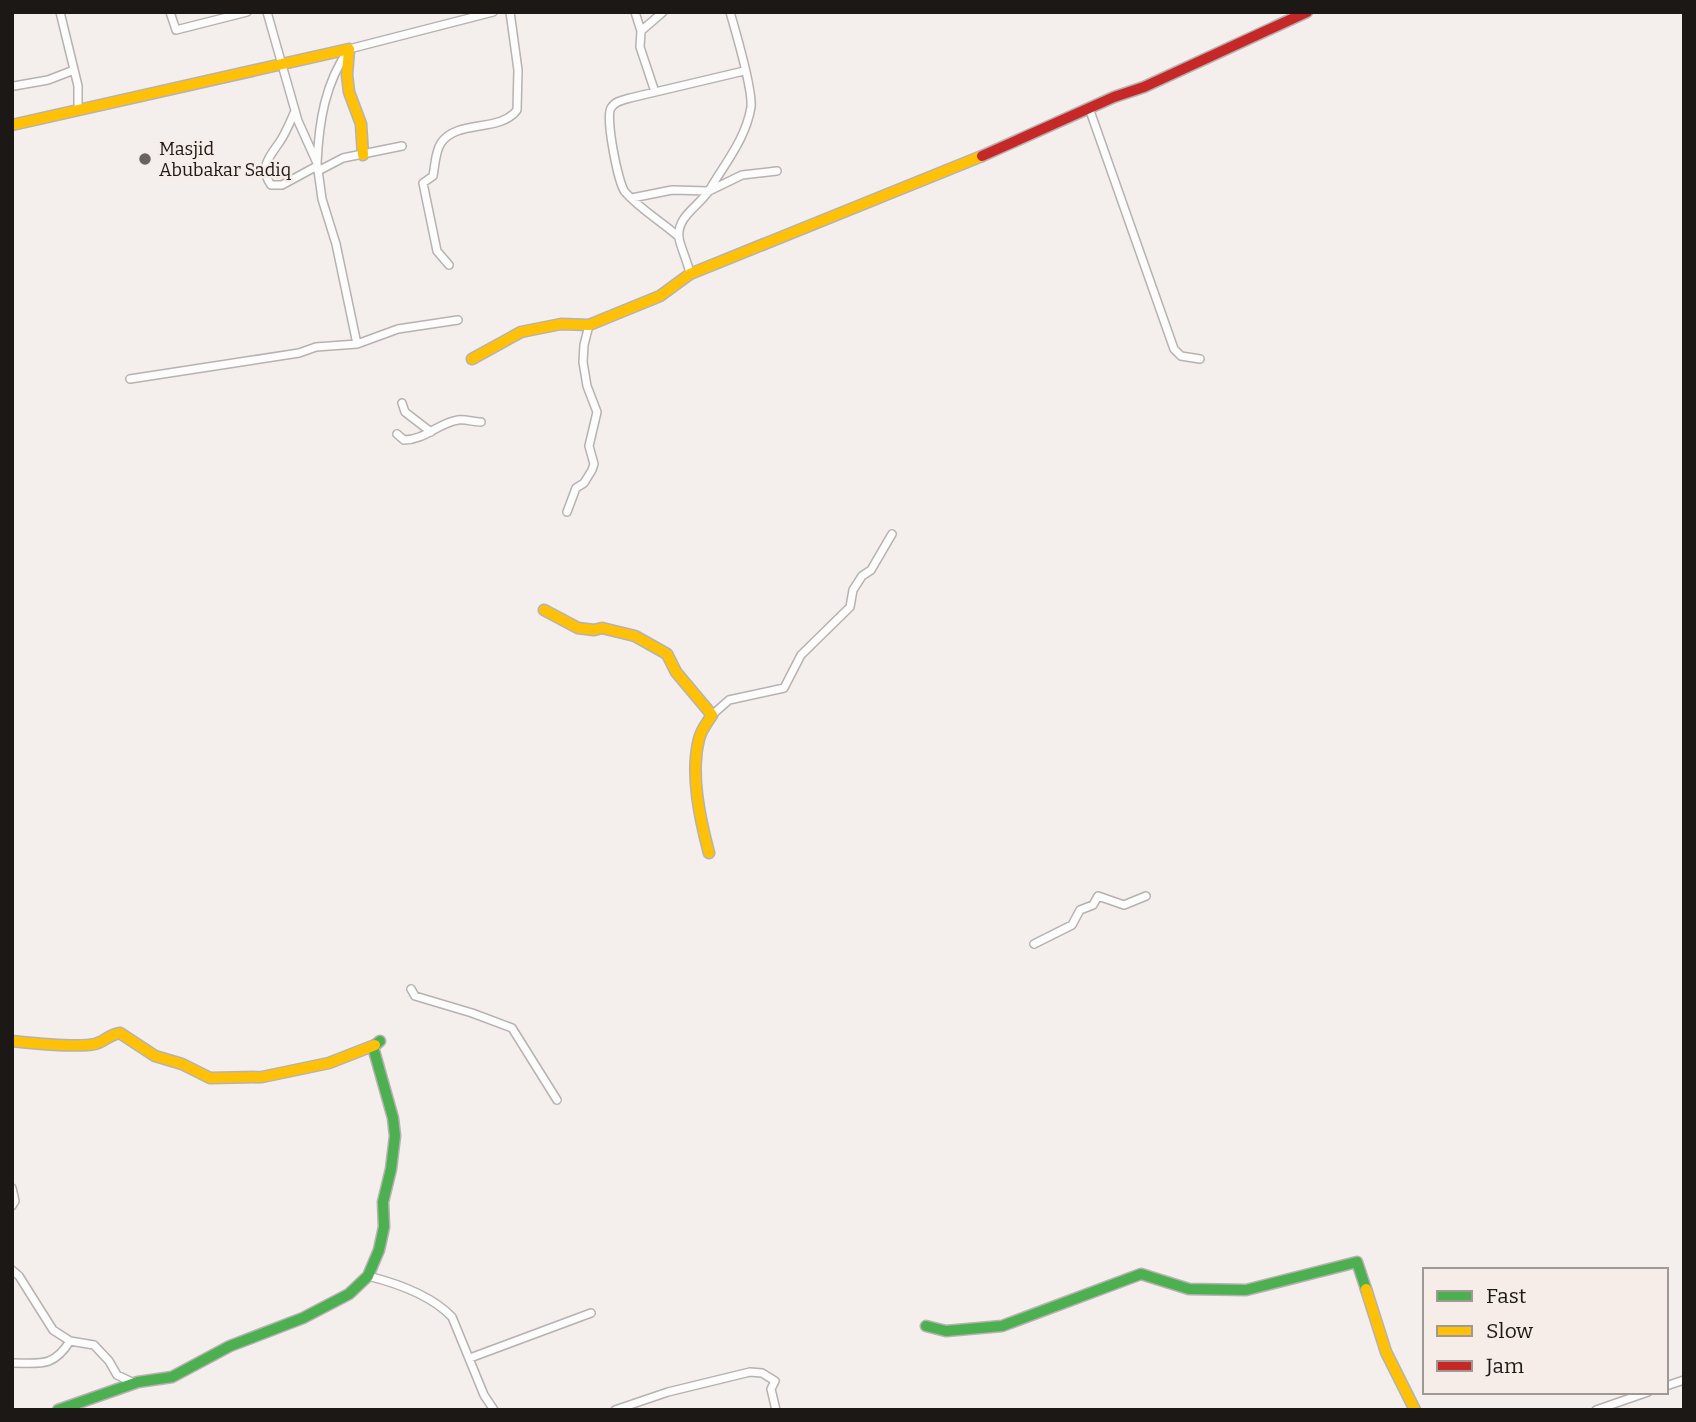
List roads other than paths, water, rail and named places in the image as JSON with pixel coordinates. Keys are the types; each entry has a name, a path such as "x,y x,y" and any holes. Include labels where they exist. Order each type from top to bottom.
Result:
{"street":[{"path":"60,12 78,86 78,111"},
{"path":"170,12 176,30 247,12"},
{"path":"267,12 296,110 317,167 357,344"},
{"path":"12,125 349,49 493,12"},
{"path":"449,265 437,251 423,183 433,176 438,150 448,136 508,119 517,110 518,70 510,12"},
{"path":"635,12 641,30 640,47 655,92"},
{"path":"641,30 663,12"},
{"path":"679,237 682,223 709,191 734,153 751,106 751,89 730,12"},
{"path":"472,359 521,332 561,324 589,325 660,296 690,274 978,158 1089,108 1144,87 1307,12"},
{"path":"349,49 346,75 349,92 361,124 363,155"},
{"path":"317,167 318,135 327,89 349,49"},
{"path":"15,86 47,80 74,70"},
{"path":"690,274 687,256 679,237 664,223 639,207 623,190 608,122 609,110 615,103 744,71"},
{"path":"1089,108 1174,349 1181,356 1200,359"},
{"path":"296,110 266,162 267,179 271,185 282,185 317,167 343,158 402,146"},
{"path":"632,198 672,190 709,191 742,175 777,171"},
{"path":"130,379 299,353 316,347 357,344 398,329 458,320"},
{"path":"566,512 576,488 594,464 589,446 597,412 587,386 583,362 589,325"},
{"path":"402,403 405,412 430,432"},
{"path":"397,434 404,440 416,440 458,420 481,422"},
{"path":"709,853 704,836 697,767 699,737 712,715 729,700 784,688 801,655 850,607 853,590 862,576 871,570 892,534"},
{"path":"544,610 578,628 602,628 635,636 667,654 676,671 712,715"},
{"path":"1034,944 1072,925 1080,911 1093,905 1098,896 1124,905 1146,897"},
{"path":"411,989 415,996 512,1028 557,1100"},
{"path":"12,1041 96,1044 111,1034 120,1033 155,1056 182,1064 211,1078 241,1079 329,1063 378,1043 373,1047 393,1118 395,1136 383,1202 384,1227 379,1250 368,1276 349,1294 303,1318 230,1346 172,1377 134,1383 58,1410"},
{"path":"12,1188 15,1201 12,1206"},
{"path":"926,1326 946,1331 1002,1326 1141,1273 1189,1289 1246,1290 1357,1262 1385,1352 1415,1410"},
{"path":"12,1270 29,1292 46,1322 60,1336 70,1341 94,1345 109,1361 117,1375 134,1383"},
{"path":"368,1276 386,1281 443,1307 452,1317 484,1395 494,1410"},
{"path":"470,1357 591,1313"},
{"path":"12,1363 48,1362 64,1351 70,1341"},
{"path":"615,1410 668,1392 750,1372 762,1373 775,1381 771,1389 776,1410"},
{"path":"1596,1410 1642,1394"}],"place":[{"name":"Masjid Abubakar Sadiq","path":"145,159"}]}
